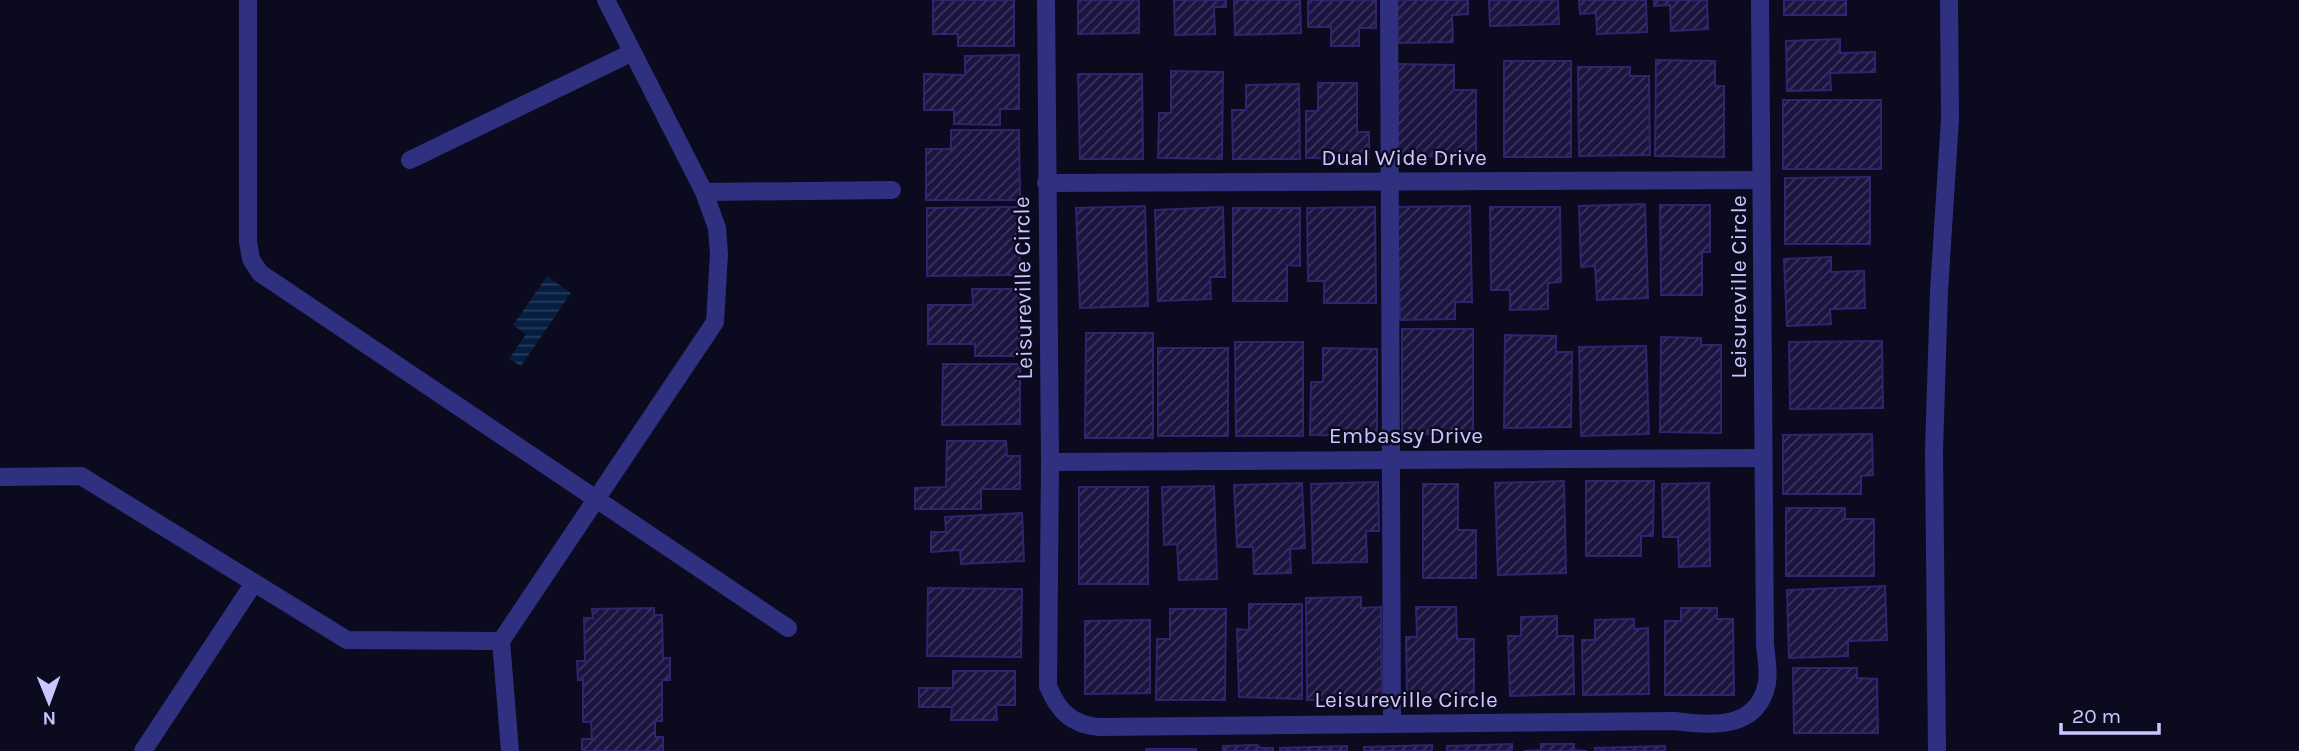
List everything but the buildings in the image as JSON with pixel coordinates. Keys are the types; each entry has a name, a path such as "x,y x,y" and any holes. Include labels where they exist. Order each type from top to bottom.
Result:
{"street":[{"path":"248,0 248,242 251,259 260,273 788,628"},
{"path":"510,751 501,641 715,322 719,254 717,228 704,192 606,0"},
{"name":"Leisureville Circle","path":"1046,0 1050,462 1048,686 1062,711 1075,722 1099,727 1675,721 1724,724 1752,712 1762,698 1767,683 1760,0"},
{"path":"1389,0 1392,723"},
{"path":"1937,751 1934,451 1939,291 1950,119 1949,0"},
{"path":"410,160 631,53"},
{"name":"Dual Wide Drive","path":"1046,183 1761,180"},
{"path":"704,192 892,190"},
{"name":"Embassy Drive","path":"1050,462 1763,458"},
{"path":"0,477 80,476 347,640 501,641"},
{"path":"143,751 254,583"}],"water":[{"path":"547,276 571,293 521,366 509,359 526,334 513,325"}]}
